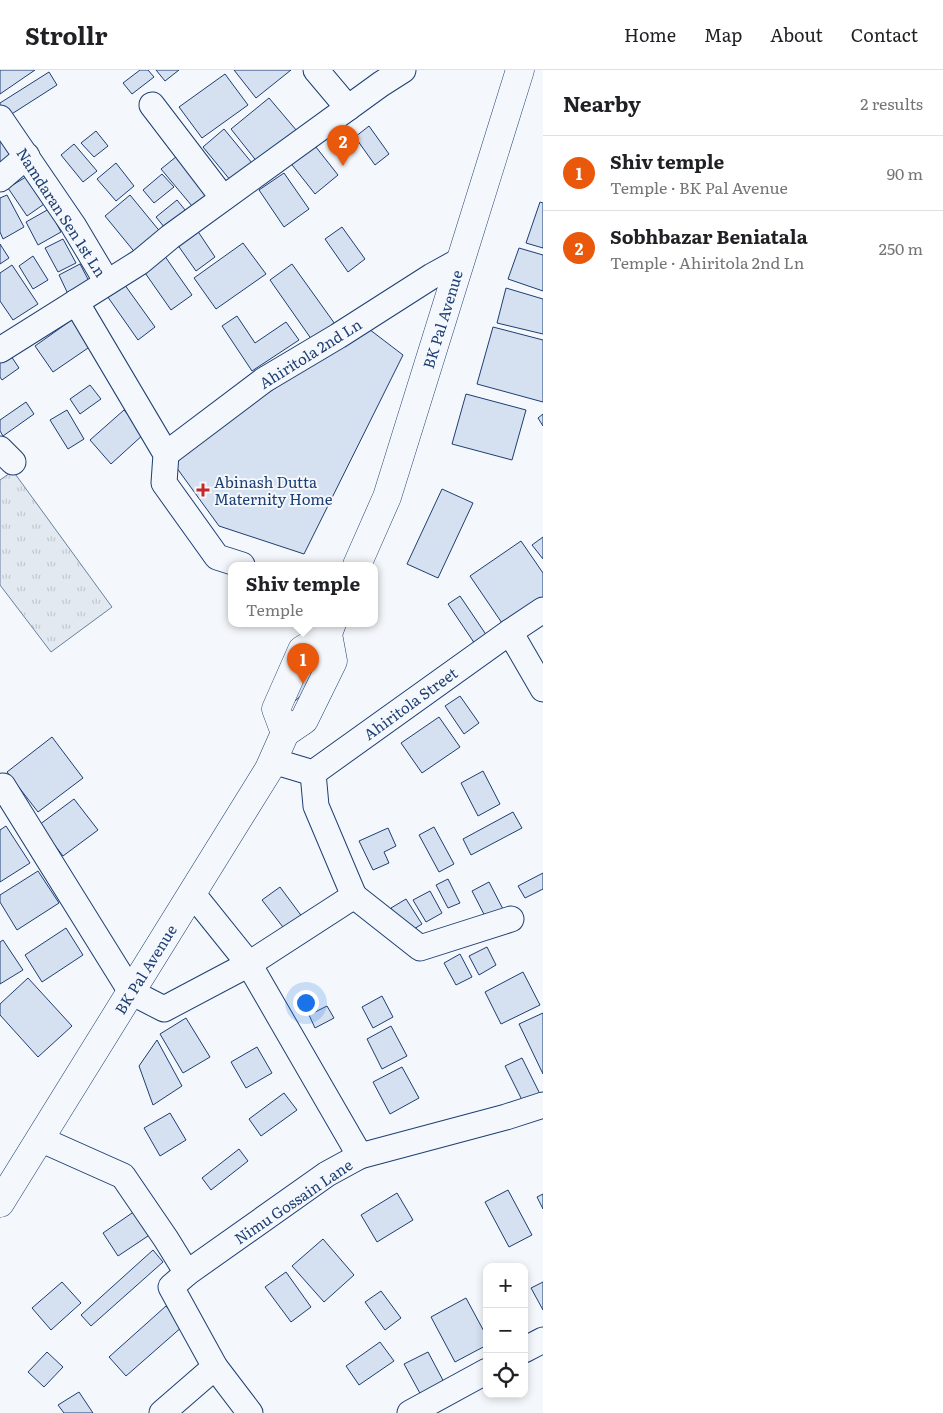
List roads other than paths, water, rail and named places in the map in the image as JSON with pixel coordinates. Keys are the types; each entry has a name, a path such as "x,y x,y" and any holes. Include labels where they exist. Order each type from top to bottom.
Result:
{"main road":[{"name":"BK Pal Avenue","path":"358,562 387,497 520,70"},
{"name":"BK Pal Avenue","path":"1,1199 269,770 285,733 304,720 333,661 330,628"}],"street":[{"path":"316,70 348,108"},
{"path":"0,350 140,262 170,236 403,70"},
{"path":"152,105 223,198"},
{"name":"Namdaran Sen 1st Ln","path":"0,118 73,225 107,282"},
{"path":"0,179 27,156"},
{"name":"Ahiritola 2nd Ln","path":"166,454 264,380 461,260"},
{"path":"76,302 166,454 164,483 217,557 233,562"},
{"name":"Ahiritola Street","path":"313,773 543,610"},
{"path":"510,632 543,689"},
{"path":"273,761 313,773 316,806 354,896 420,948 511,919"},
{"path":"1,785 131,992 164,1009 249,964 354,896"},
{"path":"192,893 249,964 360,1156"},
{"name":"Nimu Gossain Lane","path":"215,1367 171,1287 187,1273 328,1174 360,1156 506,1117 543,1105"},
{"path":"40,1139 123,1176 187,1273"},
{"path":"162,1413 215,1367 250,1413"},
{"path":"410,1413 483,1373"}],"place":[{"name":"Sobhbazar Beniatala","path":"343,166"},
{"name":"Abinash Dutta Maternity Home","path":"203,490"},
{"name":"Shiv temple","path":"303,684"}]}
